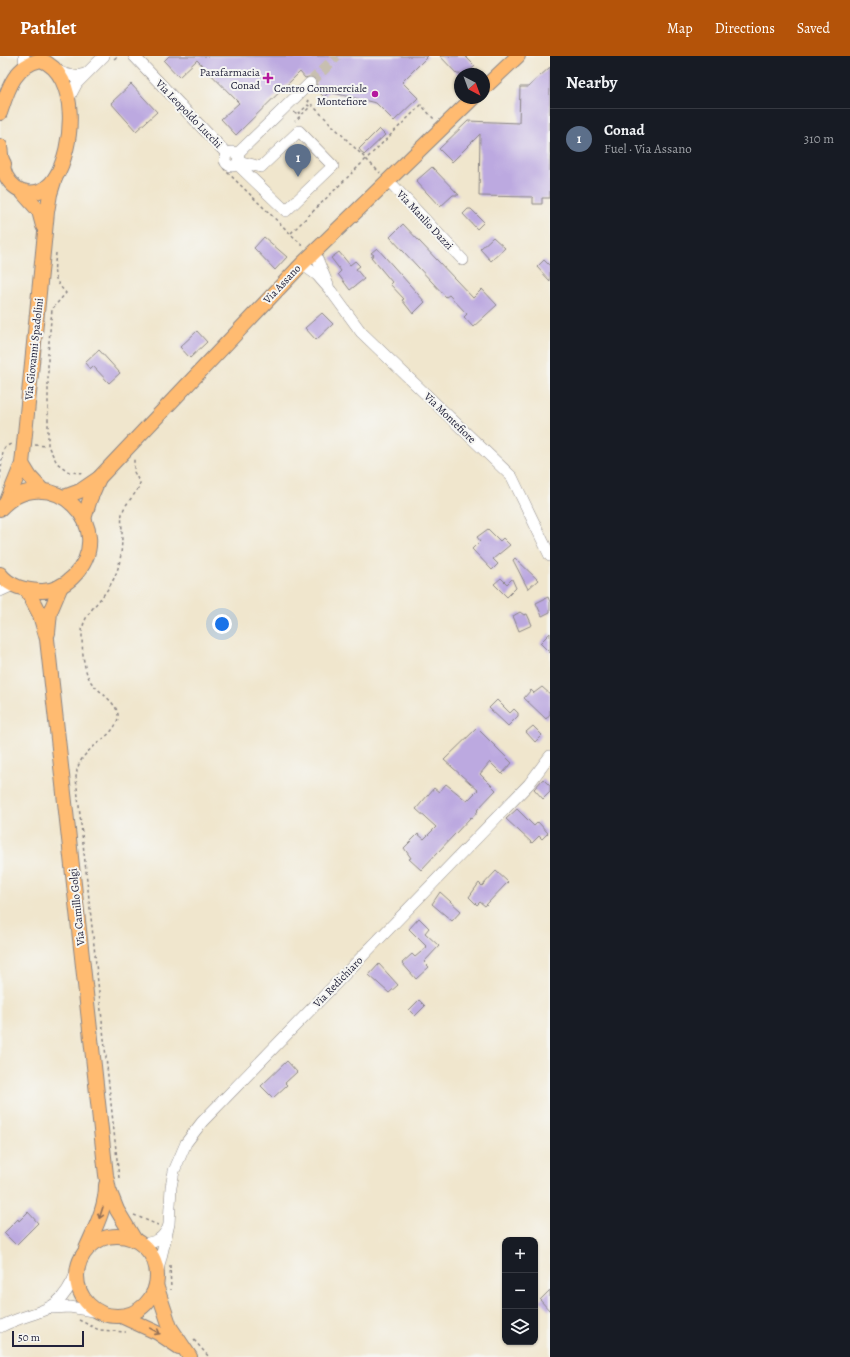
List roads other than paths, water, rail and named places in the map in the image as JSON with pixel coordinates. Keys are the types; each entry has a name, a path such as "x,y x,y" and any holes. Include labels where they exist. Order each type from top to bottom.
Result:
{"main road":[{"path":"54,56 58,71"},
{"path":"490,82 518,56"},
{"path":"0,113 12,83 30,60 41,60 50,63 58,71"},
{"name":"Via Giovanni Spadolini","path":"4,505 22,464 50,194 68,143 70,120 68,100 65,85 58,71"},
{"name":"Via Assano","path":"64,497 80,491 99,478 314,251 467,104"},
{"name":"Via Giovanni Spadolini","path":"0,146 1,162 6,176 14,186 23,192 39,211 45,234"},
{"path":"23,192 33,194 49,186 55,178"},
{"path":"0,574 14,585 27,590 44,591 61,586 78,572 86,558 89,541 84,519 76,507 64,497 43,490 30,477 22,464"},
{"name":"Via Assano","path":"84,519 90,499 99,478"},
{"path":"4,505 24,493 43,490"},
{"name":"Via Camillo Golgi","path":"47,639 50,612 61,586"},
{"name":"Via Camillo Golgi","path":"27,590 40,615 47,639 106,1175 109,1190 115,1206 138,1242"},
{"name":"Via Camillo Golgi","path":"83,1254 104,1205 106,1175"},
{"path":"157,1279 153,1294 143,1306 130,1314 109,1316 98,1312 88,1305 81,1295 77,1284 77,1272 83,1254 98,1241 107,1237 121,1236 138,1242 149,1252 155,1262 157,1279 170,1327 188,1354"},
{"path":"121,1316 158,1333 188,1354"}],"street":[{"path":"68,100 72,89 104,56"},
{"name":"Via Leopoldo Lucchi","path":"134,56 286,211 333,166 299,130 261,167 235,158"},
{"path":"58,71 71,76 86,74"},
{"path":"235,158 310,83"},
{"name":"Via Manlio Dazzi","path":"388,180 463,260"},
{"name":"Via Montefiore","path":"314,251 331,291"},
{"name":"Via Montefiore","path":"302,264 317,275 331,291 361,332 512,478 550,556"},
{"path":"0,591 14,585"},
{"name":"Via Redichiaro","path":"157,1279 168,1228 170,1187 174,1171 186,1143 202,1122 529,784 550,756"},
{"path":"138,1242 154,1242 160,1238 168,1228"},
{"path":"0,1327 56,1305 67,1294 77,1272"},
{"path":"49,1308 70,1307 98,1312"}],"tunnel":[{"path":"310,83 337,56"}],"place":[{"name":"Parafarmacia Conad","path":"268,78"},
{"name":"Centro Commerciale Montefiore","path":"375,94"},
{"name":"Conad","path":"298,177"}]}
